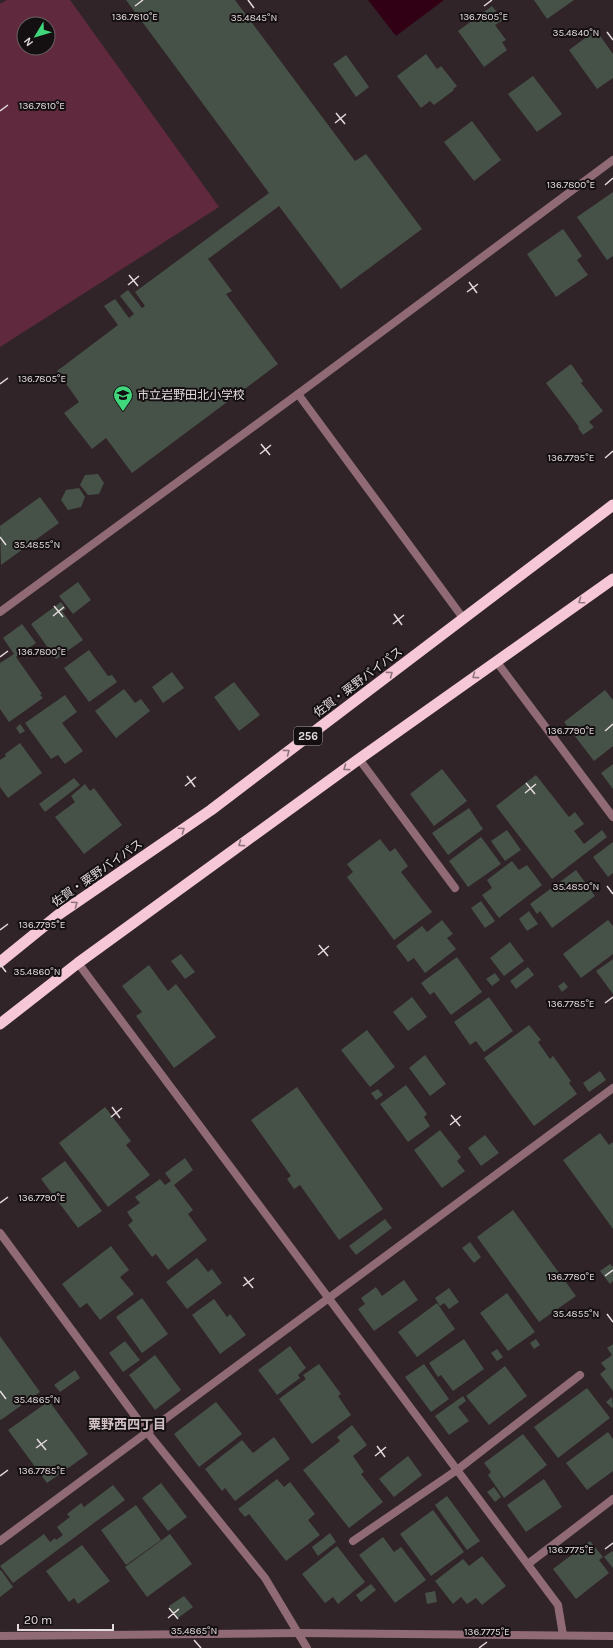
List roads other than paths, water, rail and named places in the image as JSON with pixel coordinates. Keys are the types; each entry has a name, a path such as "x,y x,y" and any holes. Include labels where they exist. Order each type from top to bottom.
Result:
{"highway":[{"name":"佐賀・粟野バイパス","path":"0,962 58,916 211,810 613,505"},
{"path":"0,1024 78,963 359,759 613,579"}],"street":[{"path":"0,612 298,394 613,160"},
{"path":"298,394 463,618"},
{"path":"496,661 613,817"},
{"path":"359,759 455,888"},
{"path":"78,963 558,1605 564,1635"},
{"path":"0,1541 328,1297 613,1088"},
{"path":"0,1233 147,1432 265,1578 306,1647"},
{"path":"353,1541 457,1470 580,1375"},
{"path":"528,1564 613,1499"},
{"path":"0,1636 298,1633 613,1636"}],"place":[{"name":"市立岩野田北小学校","path":"123,412"}],"district":[{"name":"粟野西四丁目","path":"127,1424"}]}
